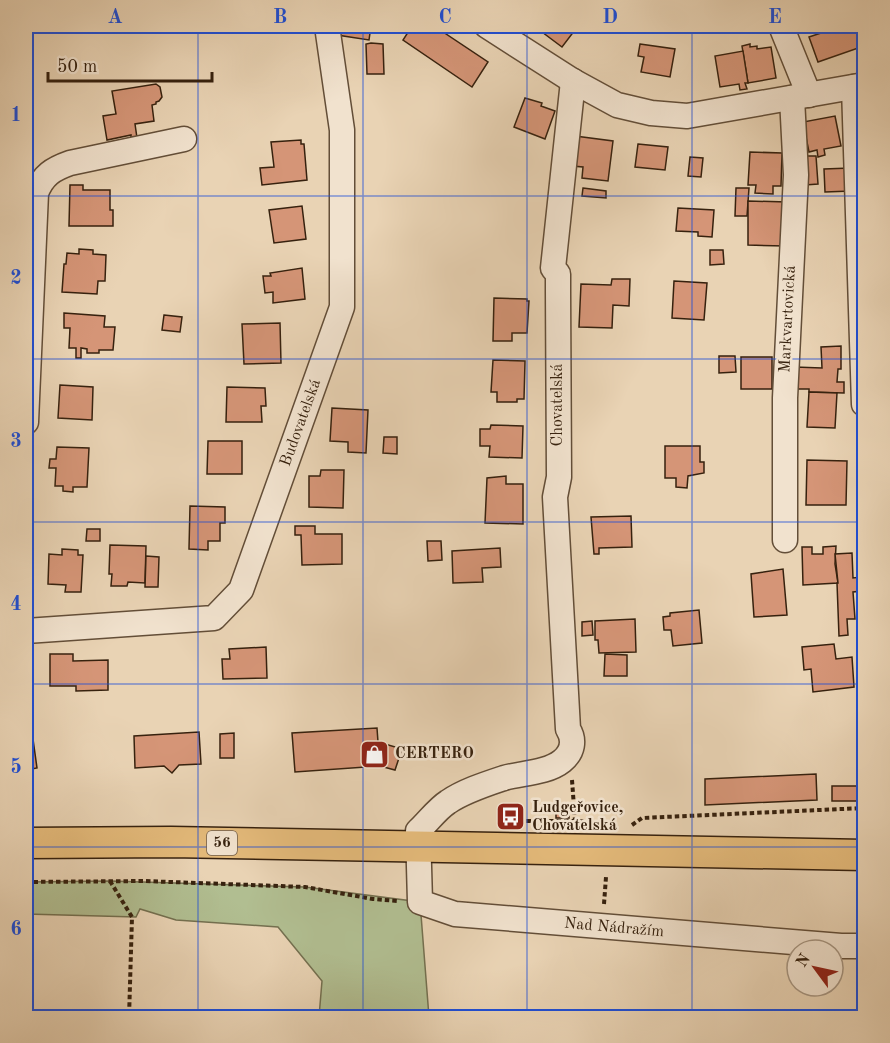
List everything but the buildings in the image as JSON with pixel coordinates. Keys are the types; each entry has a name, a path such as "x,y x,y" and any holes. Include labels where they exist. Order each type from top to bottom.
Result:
{"main road":[{"name":"56","path":"26,843 171,842 864,855"}],"street":[{"name":"Budovatelská","path":"26,631 214,618 241,590 342,306 342,130 327,26"},
{"path":"487,26 573,81 617,105 651,113 687,116 859,86 864,404"},
{"name":"Markvartovická","path":"781,26 801,97 785,398 785,540"},
{"name":"Chovatelská","path":"562,762 572,751 573,737 570,731 555,497 559,477 556,281 573,81"},
{"path":"26,422 36,193 41,182 51,171 70,163 184,139"},
{"path":"420,902 418,831 448,802 477,788 562,762"},
{"name":"Nad Nádražím","path":"420,902 455,914 618,929 864,946"}],"path":[{"path":"562,762 571,774 575,821 602,823"},
{"path":"621,825 631,826 642,818 864,808"},
{"path":"604,905 606,877"},
{"path":"26,882 110,881 305,887 373,899 420,902"},
{"path":"110,881 132,916 129,1017"}],"green space":[{"path":"110,881 305,887 420,902 429,1017 319,1017 322,981 278,927 176,920 140,909 136,917 26,914 26,882"}],"place":[{"name":"CERTERO","path":"374,754"},
{"name":"Ludgeřovice, Chovatelská","path":"511,817"}]}
